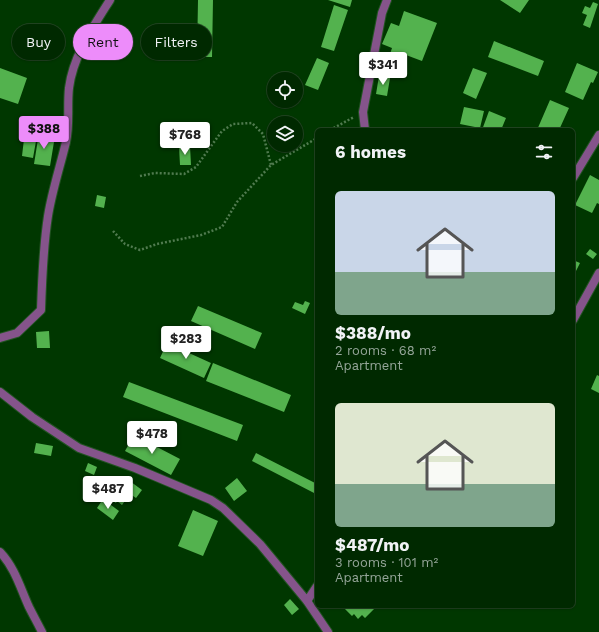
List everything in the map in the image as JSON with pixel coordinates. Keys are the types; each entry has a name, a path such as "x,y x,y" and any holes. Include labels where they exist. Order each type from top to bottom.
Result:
{"street":[{"path":"0,338 17,333 41,310 42,272 48,216 66,142 69,120 69,88 72,74 78,56 110,0"},
{"path":"365,128 363,112 382,13 387,0"},
{"path":"575,175 599,135"},
{"path":"575,316 599,273"},
{"path":"0,392 32,417 79,448 136,468 211,500 223,508 260,544 307,601 328,632"},
{"path":"0,552 9,562 15,573 42,632"},
{"path":"307,601 315,589"}],"path":[{"path":"334,128 363,112"},
{"path":"140,176 155,173 184,174 196,167 222,132 233,124 252,123 263,134 271,166"},
{"path":"112,230 126,244 140,250 157,244 201,235 222,227 237,202 271,166 315,139"}],"building":[{"path":"198,0 213,0 212,57 212,24 198,24"},
{"path":"328,0 352,0 350,7"},
{"path":"500,0 529,0 520,13"},
{"path":"593,2 598,4 590,28 583,25 587,15 582,13 585,6 590,8"},
{"path":"334,5 348,10 334,51 321,47"},
{"path":"404,11 437,23 422,61 406,55 403,63 389,57 392,48 382,44 391,23 399,26"},
{"path":"494,41 544,61 538,76 488,57"},
{"path":"317,58 329,63 318,90 305,85"},
{"path":"577,63 598,72 593,83 591,82 583,100 565,92"},
{"path":"0,68 27,78 18,104 0,98"},
{"path":"473,68 487,73 476,99 463,93"},
{"path":"379,76 390,78 387,96 376,94"},
{"path":"550,100 569,108 560,128 538,128"},
{"path":"464,107 484,111 480,128 460,124"},
{"path":"489,111 506,118 502,128 483,128"},
{"path":"39,133 55,136 50,166 34,164"},
{"path":"24,139 36,141 33,158 22,156"},
{"path":"179,146 190,146 191,165 180,165"},
{"path":"590,175 599,180 599,204 597,203 592,213 575,205"},
{"path":"97,195 106,197 104,208 95,206"},
{"path":"590,249 597,254 593,259 586,254"},
{"path":"575,261 580,263 575,273"},
{"path":"305,301 310,303 305,314 292,308 295,302 303,305"},
{"path":"198,306 262,333 255,349 191,321"},
{"path":"49,331 50,348 37,348 36,332"},
{"path":"167,343 211,363 204,378 160,358"},
{"path":"213,363 291,395 284,412 206,381"},
{"path":"597,375 599,376 599,393 591,389"},
{"path":"129,382 243,425 237,441 123,397"},
{"path":"134,435 180,459 171,475 125,451"},
{"path":"36,443 53,446 51,456 34,453"},
{"path":"256,453 315,483 315,493 252,461"},
{"path":"88,463 97,467 94,475 85,471"},
{"path":"123,476 142,490 136,498 130,494 122,505 107,497"},
{"path":"237,478 247,491 234,501 225,488"},
{"path":"103,499 119,511 113,520 97,508"},
{"path":"193,510 218,521 203,556 178,546"},
{"path":"290,599 299,609 292,615 284,605"},
{"path":"344,608 375,608 365,618 362,615 358,619 354,614 352,616"}]}
